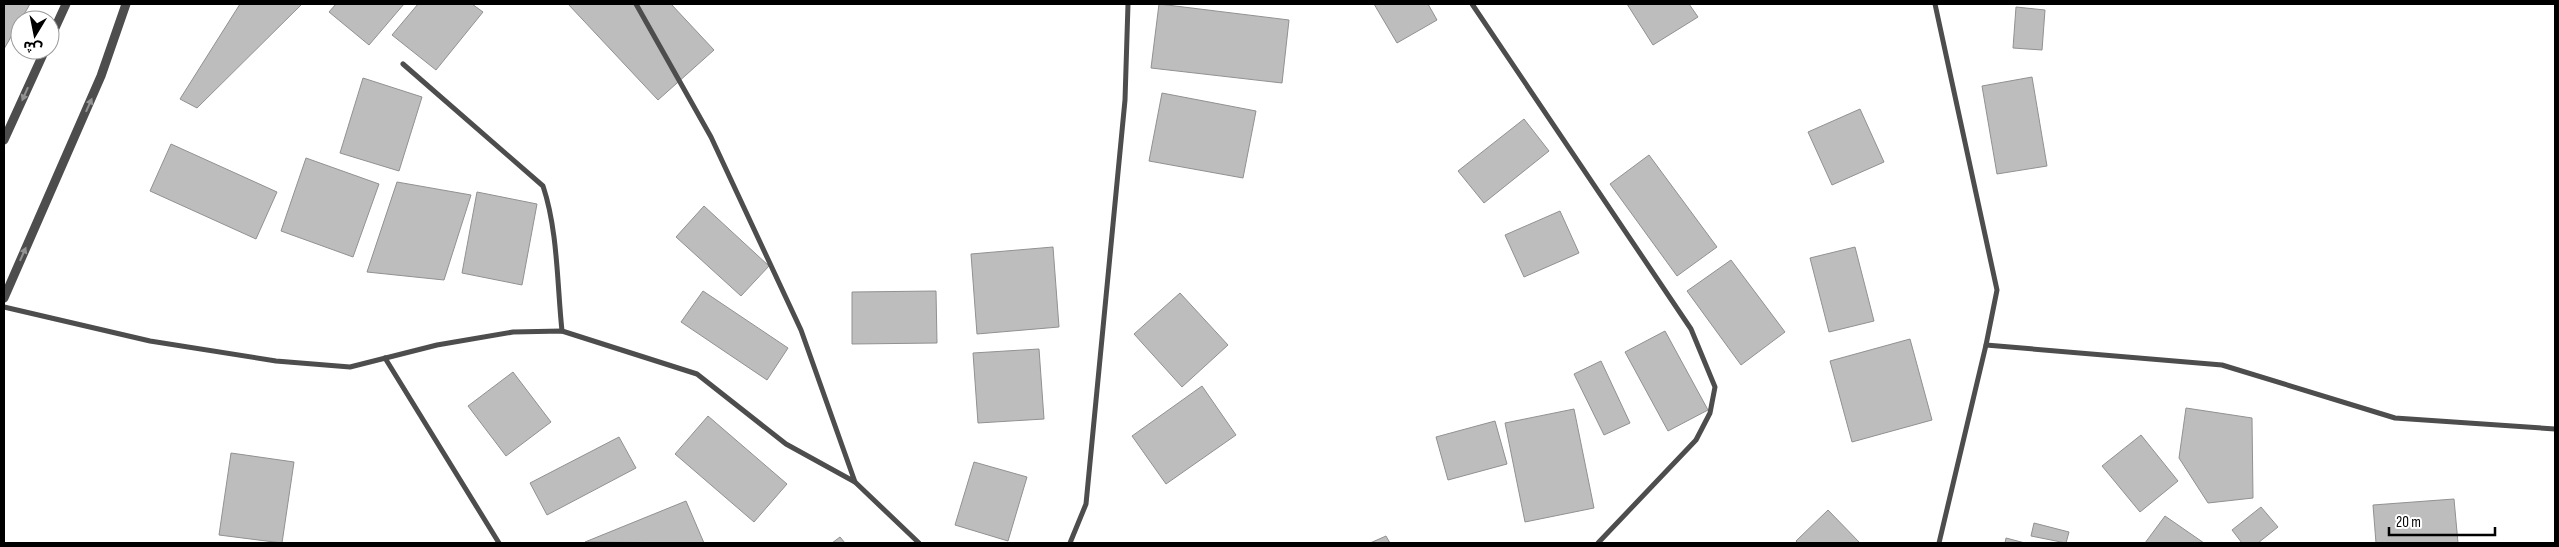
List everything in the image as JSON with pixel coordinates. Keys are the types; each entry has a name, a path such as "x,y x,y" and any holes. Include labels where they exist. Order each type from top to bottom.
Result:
{"street":[{"path":"60,17 66,4"},
{"path":"4,298 101,76 126,4"},
{"path":"636,4 711,137 800,330 854,482"},
{"path":"1070,543 1086,504 1125,100 1128,4"},
{"path":"1472,4 1691,329 1715,387 1710,413 1696,440 1598,543"},
{"path":"1935,4 1997,290 1986,345 1938,543"},
{"path":"4,140 40,60"},
{"path":"403,64 543,186 548,199 552,229 562,331"},
{"path":"4,307 150,341 276,361 350,367 437,345 513,332 562,331 697,374 786,444 854,482 919,543"},
{"path":"1986,345 2222,365 2395,418 2555,429"},
{"path":"385,358 499,543"}],"building":[{"path":"4,4 30,4 27,10 10,10 10,39 4,49"},
{"path":"240,4 302,4 197,108 180,99"},
{"path":"336,4 404,4 369,45 329,12"},
{"path":"418,4 472,4 483,12 436,70 392,35"},
{"path":"568,4 671,4 714,50 658,100"},
{"path":"1159,4 1289,20 1282,83 1151,68"},
{"path":"1374,4 1428,4 1437,20 1397,43"},
{"path":"1627,4 1689,4 1698,17 1653,45"},
{"path":"2016,7 2045,10 2042,50 2013,48"},
{"path":"2032,77 2047,166 1997,174 1982,86"},
{"path":"363,78 422,97 399,171 340,153"},
{"path":"1162,93 1256,111 1243,178 1149,161"},
{"path":"1860,109 1884,162 1832,185 1808,132"},
{"path":"1524,119 1549,151 1484,203 1458,171"},
{"path":"171,144 277,192 256,239 150,191"},
{"path":"1649,155 1717,247 1677,276 1610,184"},
{"path":"306,158 379,184 353,257 281,231"},
{"path":"397,182 471,195 444,280 367,272"},
{"path":"477,192 537,204 522,285 462,273"},
{"path":"704,206 769,266 741,296 676,237"},
{"path":"1560,211 1579,253 1524,277 1505,235"},
{"path":"1053,247 1059,327 977,334 971,254"},
{"path":"1855,247 1874,321 1829,332 1810,258"},
{"path":"1731,260 1785,332 1741,365 1687,291"},
{"path":"703,291 788,348 767,380 681,322"},
{"path":"936,291 937,343 852,344 852,292"},
{"path":"1180,293 1228,345 1182,387 1134,334"},
{"path":"1665,331 1708,410 1668,431 1625,352"},
{"path":"1910,339 1932,420 1852,442 1830,361"},
{"path":"1039,349 1044,419 978,423 973,353"},
{"path":"1601,361 1630,423 1604,435 1574,374"},
{"path":"513,372 551,422 506,456 468,406"},
{"path":"1202,386 1236,435 1166,484 1132,436"},
{"path":"2186,408 2252,418 2253,498 2208,503 2179,458"},
{"path":"1574,409 1594,508 1525,522 1505,423"},
{"path":"708,416 787,484 754,522 675,454"},
{"path":"1495,421 1507,464 1448,480 1436,437"},
{"path":"2141,435 2178,481 2140,512 2102,466"},
{"path":"619,437 636,468 547,515 530,483"},
{"path":"231,453 294,462 282,543 219,535"},
{"path":"974,462 1027,477 1008,541 955,525"},
{"path":"2454,499 2458,543 2376,543 2373,505"},
{"path":"686,501 704,543 585,542"},
{"path":"2261,507 2278,527 2258,543 2242,543 2232,530"},
{"path":"1828,510 1860,543 1798,543 1796,541"},
{"path":"2165,516 2204,543 2145,543"},
{"path":"2034,523 2069,532 2066,543 2031,536"},
{"path":"1386,536 1390,543 1370,543"},
{"path":"840,537 845,543 832,543"},
{"path":"2006,538 2025,543 2005,543"}]}
